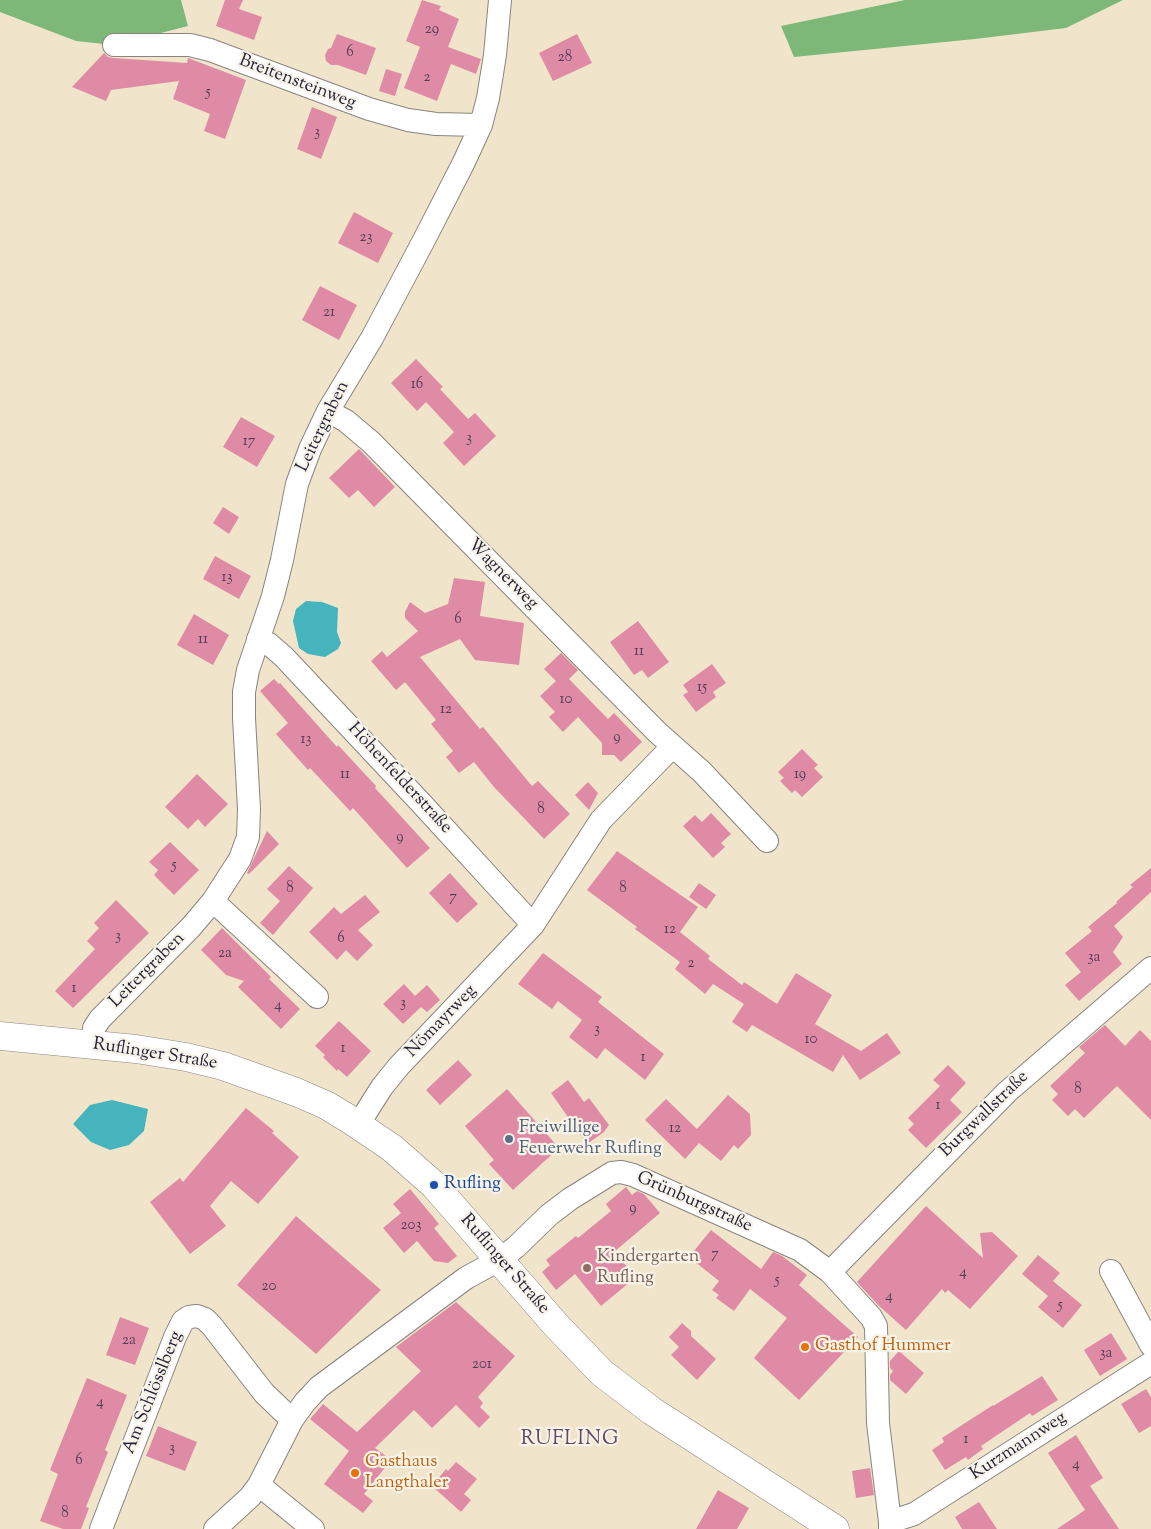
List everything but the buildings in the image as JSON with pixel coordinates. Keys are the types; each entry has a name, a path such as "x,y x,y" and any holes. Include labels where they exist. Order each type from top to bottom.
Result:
{"street":[{"name":"Leitergraben","path":"93,1044 94,1028 100,1019 167,953 213,901 240,859 248,837 249,809 244,692 248,670 273,596 297,484 310,449 328,411 372,338 464,162 481,125 488,98 500,0"},
{"name":"Breitensteinweg","path":"114,45 190,45 210,50 369,109 408,120 436,124 481,125"},
{"name":"Wagnerweg","path":"328,411 346,420 371,442 672,746 702,772 767,841"},
{"name":"Höhenfelderstraße","path":"258,639 269,644 284,656 533,925"},
{"path":"533,925 601,820 672,746"},
{"path":"213,901 317,997"},
{"name":"Nömayrweg","path":"358,1125 382,1087 399,1066 533,925"},
{"name":"Burgwallstraße","path":"830,1272 1007,1092 1151,968"},
{"name":"Ruflinger Straße","path":"0,1036 93,1044 169,1055 223,1066 296,1092 326,1105 392,1148 422,1173 582,1354 624,1390 652,1411 835,1529"},
{"name":"Grünburgstraße","path":"214,1529 250,1497 260,1485 292,1420 304,1402 339,1371 466,1278 499,1260 516,1247 549,1215 570,1199 612,1174 621,1172 633,1175 800,1250 830,1272 871,1317 876,1326 878,1424 890,1526"},
{"path":"1111,1271 1151,1346"},
{"name":"Am Schlösslberg","path":"101,1529 175,1337 183,1321 189,1317 197,1316 205,1319 212,1326 264,1393 292,1420"},
{"name":"Kurzmannweg","path":"890,1526 914,1514 1151,1363"},
{"path":"260,1485 314,1529"}],"green space":[{"path":"0,0 181,0 188,26 114,45 76,41 0,12"},
{"path":"905,0 1123,0 1066,28 794,57 781,26"}],"water":[{"path":"306,601 322,602 338,608 337,632 341,643 338,649 325,657 308,654 299,648 293,621 296,609"},
{"path":"112,1100 148,1109 144,1131 129,1145 110,1150 91,1142 73,1124 90,1105"}],"place":[{"name":"Freiwillige Feuerwehr Rufling","path":"509,1139"},
{"name":"Rufling","path":"434,1185"},
{"name":"Kindergarten Rufling","path":"587,1268"},
{"name":"Gasthof Hummer","path":"805,1347"},
{"name":"Gasthaus Langthaler","path":"355,1473"}],"district":[{"name":"RUFLING","path":"570,1441"}]}
